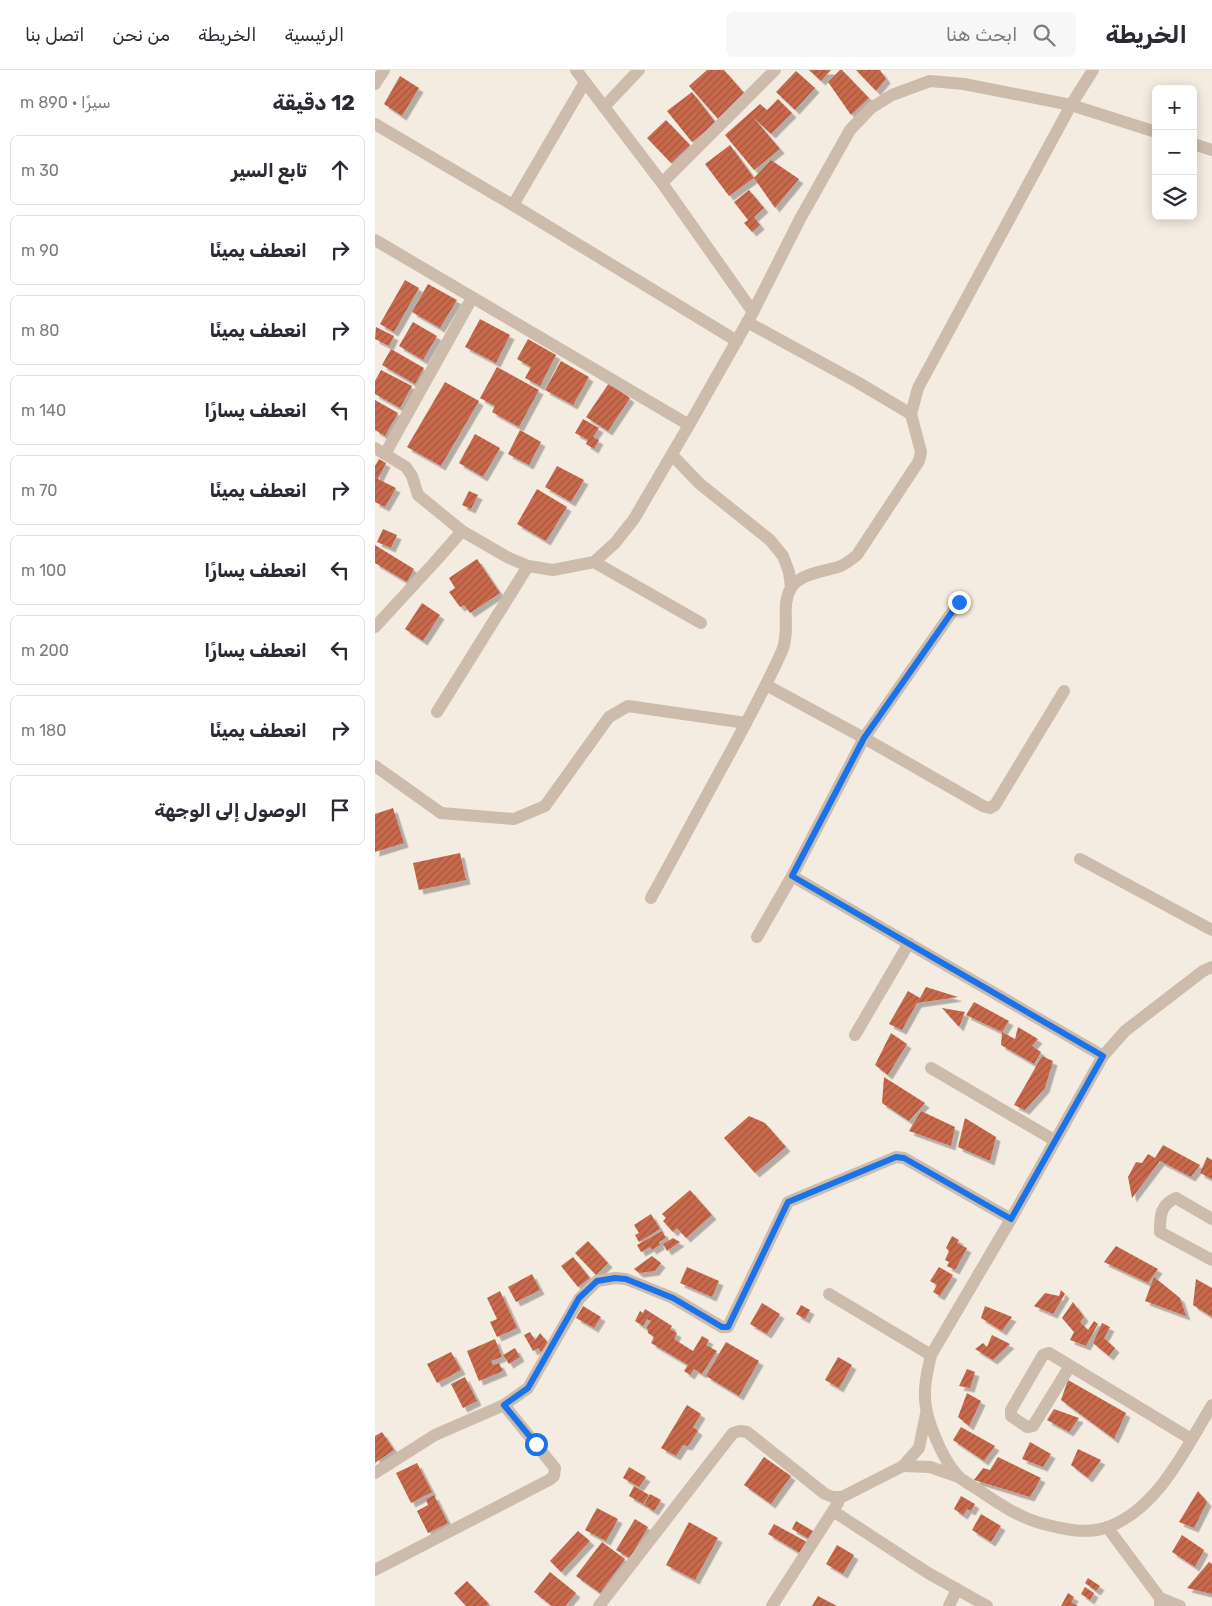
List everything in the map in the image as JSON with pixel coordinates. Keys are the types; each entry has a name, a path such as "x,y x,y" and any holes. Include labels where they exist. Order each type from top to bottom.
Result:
{"street":[{"path":"375,84 384,70"},
{"path":"576,70 663,183 750,317 911,414"},
{"path":"604,107 639,70"},
{"path":"663,183 775,70"},
{"path":"651,898 746,723 783,648 787,634 785,601 791,587 814,573 839,567 851,561 857,555 919,461 921,452 911,414 918,388 1071,105 1093,70"},
{"path":"472,298 380,451 406,467 412,476 418,495 462,531 509,558 528,566 553,570 594,562 615,543 634,519 737,341 799,219 850,130 871,108 892,95 930,81 964,84 1071,105 1152,131"},
{"path":"513,205 585,82"},
{"path":"375,124 737,341"},
{"path":"1197,145 1212,150"},
{"path":"375,240 689,425"},
{"path":"672,455 700,484 770,540 783,556 789,572 791,587"},
{"path":"375,627 462,531"},
{"path":"594,562 701,623"},
{"path":"437,712 528,566"},
{"path":"757,936 792,876 864,738 959,602"},
{"path":"766,685 983,806 990,808 995,805 1064,691"},
{"path":"375,766 441,813 514,819 545,806 609,717 628,706 746,723"},
{"path":"1080,859 1212,930"},
{"path":"792,876 1103,1056"},
{"path":"855,1035 909,943"},
{"path":"959,1477 941,1447 927,1411 925,1398 926,1379 931,1355 1011,1219 1103,1056 1125,1031 1203,971 1212,967"},
{"path":"931,1068 1054,1140"},
{"path":"375,1473 435,1435 504,1405 528,1388 579,1298 597,1281 615,1278 626,1279 673,1298 722,1327 728,1327 788,1202 896,1157 904,1158 1011,1219"},
{"path":"1212,1219 1176,1198 1168,1202 1160,1216 1160,1232 1212,1260"},
{"path":"829,1294 931,1355"},
{"path":"1070,1366 1033,1426 1027,1427 1011,1416 1011,1410 1043,1355 1049,1353 1191,1439"},
{"path":"375,1570 554,1476 555,1468 504,1405"},
{"path":"903,1466 930,1467 959,1477 1024,1518 1066,1530 1107,1527 1133,1513 1147,1502 1164,1482 1212,1405"},
{"path":"599,1606 733,1433 747,1432 825,1494 833,1497 842,1497 903,1466 919,1448 927,1411"},
{"path":"772,1606 842,1497"},
{"path":"833,1511 928,1573 987,1606"},
{"path":"1107,1527 1160,1602 1180,1606"},
{"path":"949,1606 957,1589"}],"building":[{"path":"707,70 724,70 745,94 718,119 689,86"},
{"path":"809,70 831,70 821,81"},
{"path":"840,70 869,98 851,115 828,82"},
{"path":"856,70 880,70 886,79 876,91"},
{"path":"796,71 815,88 795,110 776,92"},
{"path":"400,76 419,88 402,116 384,104"},
{"path":"692,92 716,123 692,142 667,111"},
{"path":"778,99 792,113 771,134 753,117 780,149 754,170 725,135 760,104 767,110"},
{"path":"666,120 690,145 671,163 647,138"},
{"path":"730,145 754,178 729,196 705,164"},
{"path":"771,160 799,179 775,208 754,178"},
{"path":"749,190 764,208 754,217 760,225 752,232 744,223 748,220 734,202"},
{"path":"405,280 419,288 394,332 380,324"},
{"path":"428,284 457,300 440,328 412,312"},
{"path":"480,319 510,335 496,363 465,347"},
{"path":"413,322 437,336 423,360 399,346"},
{"path":"376,327 394,336 389,346 375,339"},
{"path":"528,339 556,355 540,386 525,378 531,367 517,359"},
{"path":"391,349 424,368 415,384 382,365"},
{"path":"561,361 589,377 573,405 545,390"},
{"path":"497,367 539,390 519,427 492,412 495,406 480,398"},
{"path":"381,370 412,386 400,408 375,394 375,381"},
{"path":"445,382 479,401 441,466 407,447"},
{"path":"609,383 630,398 608,431 586,417"},
{"path":"375,400 398,413 385,436 375,430"},
{"path":"583,419 599,428 593,437 599,440 594,449 586,444 588,440 575,433"},
{"path":"520,430 541,442 529,465 508,454"},
{"path":"475,434 500,448 483,477 459,463"},
{"path":"379,459 386,463 378,479 396,488 385,507 375,502 375,466"},
{"path":"557,466 584,480 571,502 545,487"},
{"path":"537,489 567,507 546,541 517,524"},
{"path":"469,491 478,495 471,509 462,505"},
{"path":"383,529 397,535 391,548 377,542"},
{"path":"375,545 414,569 407,582 375,563"},
{"path":"477,559 500,593 470,613 464,605 460,607 449,592 455,588 449,578"},
{"path":"422,603 440,615 423,641 405,629"},
{"path":"393,808 404,843 375,852 375,814"},
{"path":"460,853 466,880 419,890 413,863"},
{"path":"926,987 958,997 917,1003 902,1030 889,1024 908,991 920,998"},
{"path":"974,1002 1009,1021 1002,1032 966,1015"},
{"path":"942,1008 965,1012 959,1027"},
{"path":"1018,1027 1038,1039 1032,1046 1041,1052 1034,1064 1001,1045 1002,1032 1015,1039"},
{"path":"891,1033 907,1044 888,1075 875,1065"},
{"path":"1042,1056 1053,1061 1045,1088 1025,1110 1014,1105"},
{"path":"884,1077 925,1103 909,1121 882,1103"},
{"path":"921,1111 955,1127 951,1146 909,1131"},
{"path":"749,1116 765,1123 786,1147 755,1173 724,1138"},
{"path":"965,1118 996,1137 990,1161 958,1147"},
{"path":"1163,1145 1200,1165 1191,1177 1160,1161 1132,1198 1128,1177 1136,1162 1142,1163 1148,1154 1155,1158"},
{"path":"1207,1157 1212,1160 1212,1179 1200,1173"},
{"path":"690,1190 712,1215 686,1238 677,1228 673,1232 663,1221 666,1218 662,1214"},
{"path":"651,1214 660,1229 639,1242 635,1235 639,1233 634,1225"},
{"path":"662,1231 666,1238 659,1242 660,1245 652,1250 650,1247 641,1252 637,1245"},
{"path":"952,1236 959,1240 957,1243 967,1248 955,1270 947,1266 949,1262 945,1260 949,1251 946,1248"},
{"path":"673,1238 680,1242 667,1251 663,1244"},
{"path":"588,1241 608,1263 596,1275 575,1253"},
{"path":"1116,1246 1158,1269 1148,1283 1104,1262"},
{"path":"652,1256 661,1263 655,1271 639,1273 634,1269"},
{"path":"573,1257 590,1278 578,1287 561,1266"},
{"path":"687,1267 719,1281 712,1297 680,1283"},
{"path":"939,1267 953,1275 940,1296 933,1292 937,1285 930,1281"},
{"path":"532,1274 540,1290 516,1302 508,1287"},
{"path":"1154,1277 1180,1298 1186,1316 1145,1301"},
{"path":"1196,1279 1212,1288 1212,1317 1193,1305"},
{"path":"1061,1290 1065,1294 1053,1314 1034,1306 1045,1293 1059,1296"},
{"path":"500,1291 517,1328 497,1337 490,1322 497,1319 487,1298"},
{"path":"1073,1302 1084,1317 1080,1322 1088,1330 1094,1321 1098,1324 1086,1346 1070,1340 1074,1332 1062,1318"},
{"path":"762,1303 780,1314 767,1334 750,1324"},
{"path":"801,1305 810,1310 805,1319 796,1314"},
{"path":"583,1306 601,1317 594,1328 576,1318"},
{"path":"985,1306 1012,1317 1002,1331 981,1318"},
{"path":"645,1309 672,1326 670,1329 677,1333 674,1339 693,1351 702,1336 709,1340 706,1345 717,1351 702,1374 694,1369 690,1375 684,1371 688,1365 651,1343 654,1337 648,1333 647,1327 651,1321 647,1319 643,1326 635,1321 640,1311 643,1313"},
{"path":"1102,1323 1110,1327 1104,1338 1115,1348 1109,1356 1093,1343"},
{"path":"530,1332 535,1340 540,1333 548,1343 541,1352 538,1348 533,1351 524,1335"},
{"path":"992,1335 1010,1344 993,1360 975,1349 983,1343 987,1347"},
{"path":"495,1339 502,1357 491,1361 493,1365 499,1363 503,1371 479,1381 467,1351"},
{"path":"726,1342 759,1361 739,1396 706,1376"},
{"path":"515,1348 520,1357 509,1364 503,1355"},
{"path":"451,1352 461,1370 437,1383 427,1364"},
{"path":"838,1357 852,1365 839,1388 825,1380"},
{"path":"967,1369 975,1372 970,1388 959,1386"},
{"path":"465,1377 477,1401 463,1408 451,1384"},
{"path":"1068,1380 1126,1413 1114,1439 1061,1400"},
{"path":"967,1393 981,1401 969,1426 958,1417"},
{"path":"687,1405 701,1414 693,1427 698,1431 688,1446 683,1445 676,1456 661,1448"},
{"path":"1054,1409 1079,1418 1069,1432 1047,1420"},
{"path":"961,1427 995,1446 984,1461 953,1440"},
{"path":"382,1432 394,1450 375,1463 375,1436"},
{"path":"1030,1442 1051,1454 1043,1467 1022,1459"},
{"path":"1078,1449 1101,1460 1088,1478 1071,1465"},
{"path":"764,1457 791,1476 771,1504 744,1485"},
{"path":"998,1457 1041,1478 1030,1497 974,1480 983,1468 990,1470"},
{"path":"417,1463 432,1492 411,1503 396,1473"},
{"path":"629,1467 646,1477 639,1487 623,1478"},
{"path":"634,1486 649,1495 643,1504 629,1496"},
{"path":"1198,1491 1207,1502 1194,1528 1179,1522"},
{"path":"650,1494 661,1500 654,1511 644,1505"},
{"path":"434,1495 448,1523 428,1533 417,1511 428,1505 426,1499"},
{"path":"961,1496 975,1504 971,1511 967,1509 963,1515 954,1509"},
{"path":"597,1508 618,1519 606,1541 585,1530"},
{"path":"981,1514 1001,1526 991,1542 972,1530"},
{"path":"635,1519 648,1527 630,1558 616,1550"},
{"path":"796,1521 813,1531 809,1539 792,1529"},
{"path":"689,1522 718,1538 695,1580 666,1565"},
{"path":"774,1524 807,1542 800,1553 768,1534"},
{"path":"578,1531 590,1541 561,1572 550,1561"},
{"path":"1182,1535 1204,1550 1195,1567 1172,1552"},
{"path":"602,1542 625,1559 600,1593 576,1576"},
{"path":"837,1545 854,1555 843,1574 826,1564"},
{"path":"1209,1562 1212,1564 1212,1594 1187,1588"},
{"path":"550,1572 576,1593 565,1606 552,1606 534,1592"},
{"path":"1088,1578 1100,1586 1096,1591 1085,1583"},
{"path":"467,1581 489,1604 487,1606 466,1606 454,1593"},
{"path":"1085,1587 1094,1593 1090,1600 1081,1594"},
{"path":"1068,1593 1074,1597 1071,1602 1078,1606 1061,1606"},
{"path":"818,1596 837,1606 812,1606"}],"route":[{"path":"536,1444 504,1405 528,1388 579,1298 597,1281 615,1278 626,1279 673,1298 722,1327 728,1327 788,1202 896,1157 904,1158 1011,1219 1103,1056 792,876 864,738 959,602"}]}
